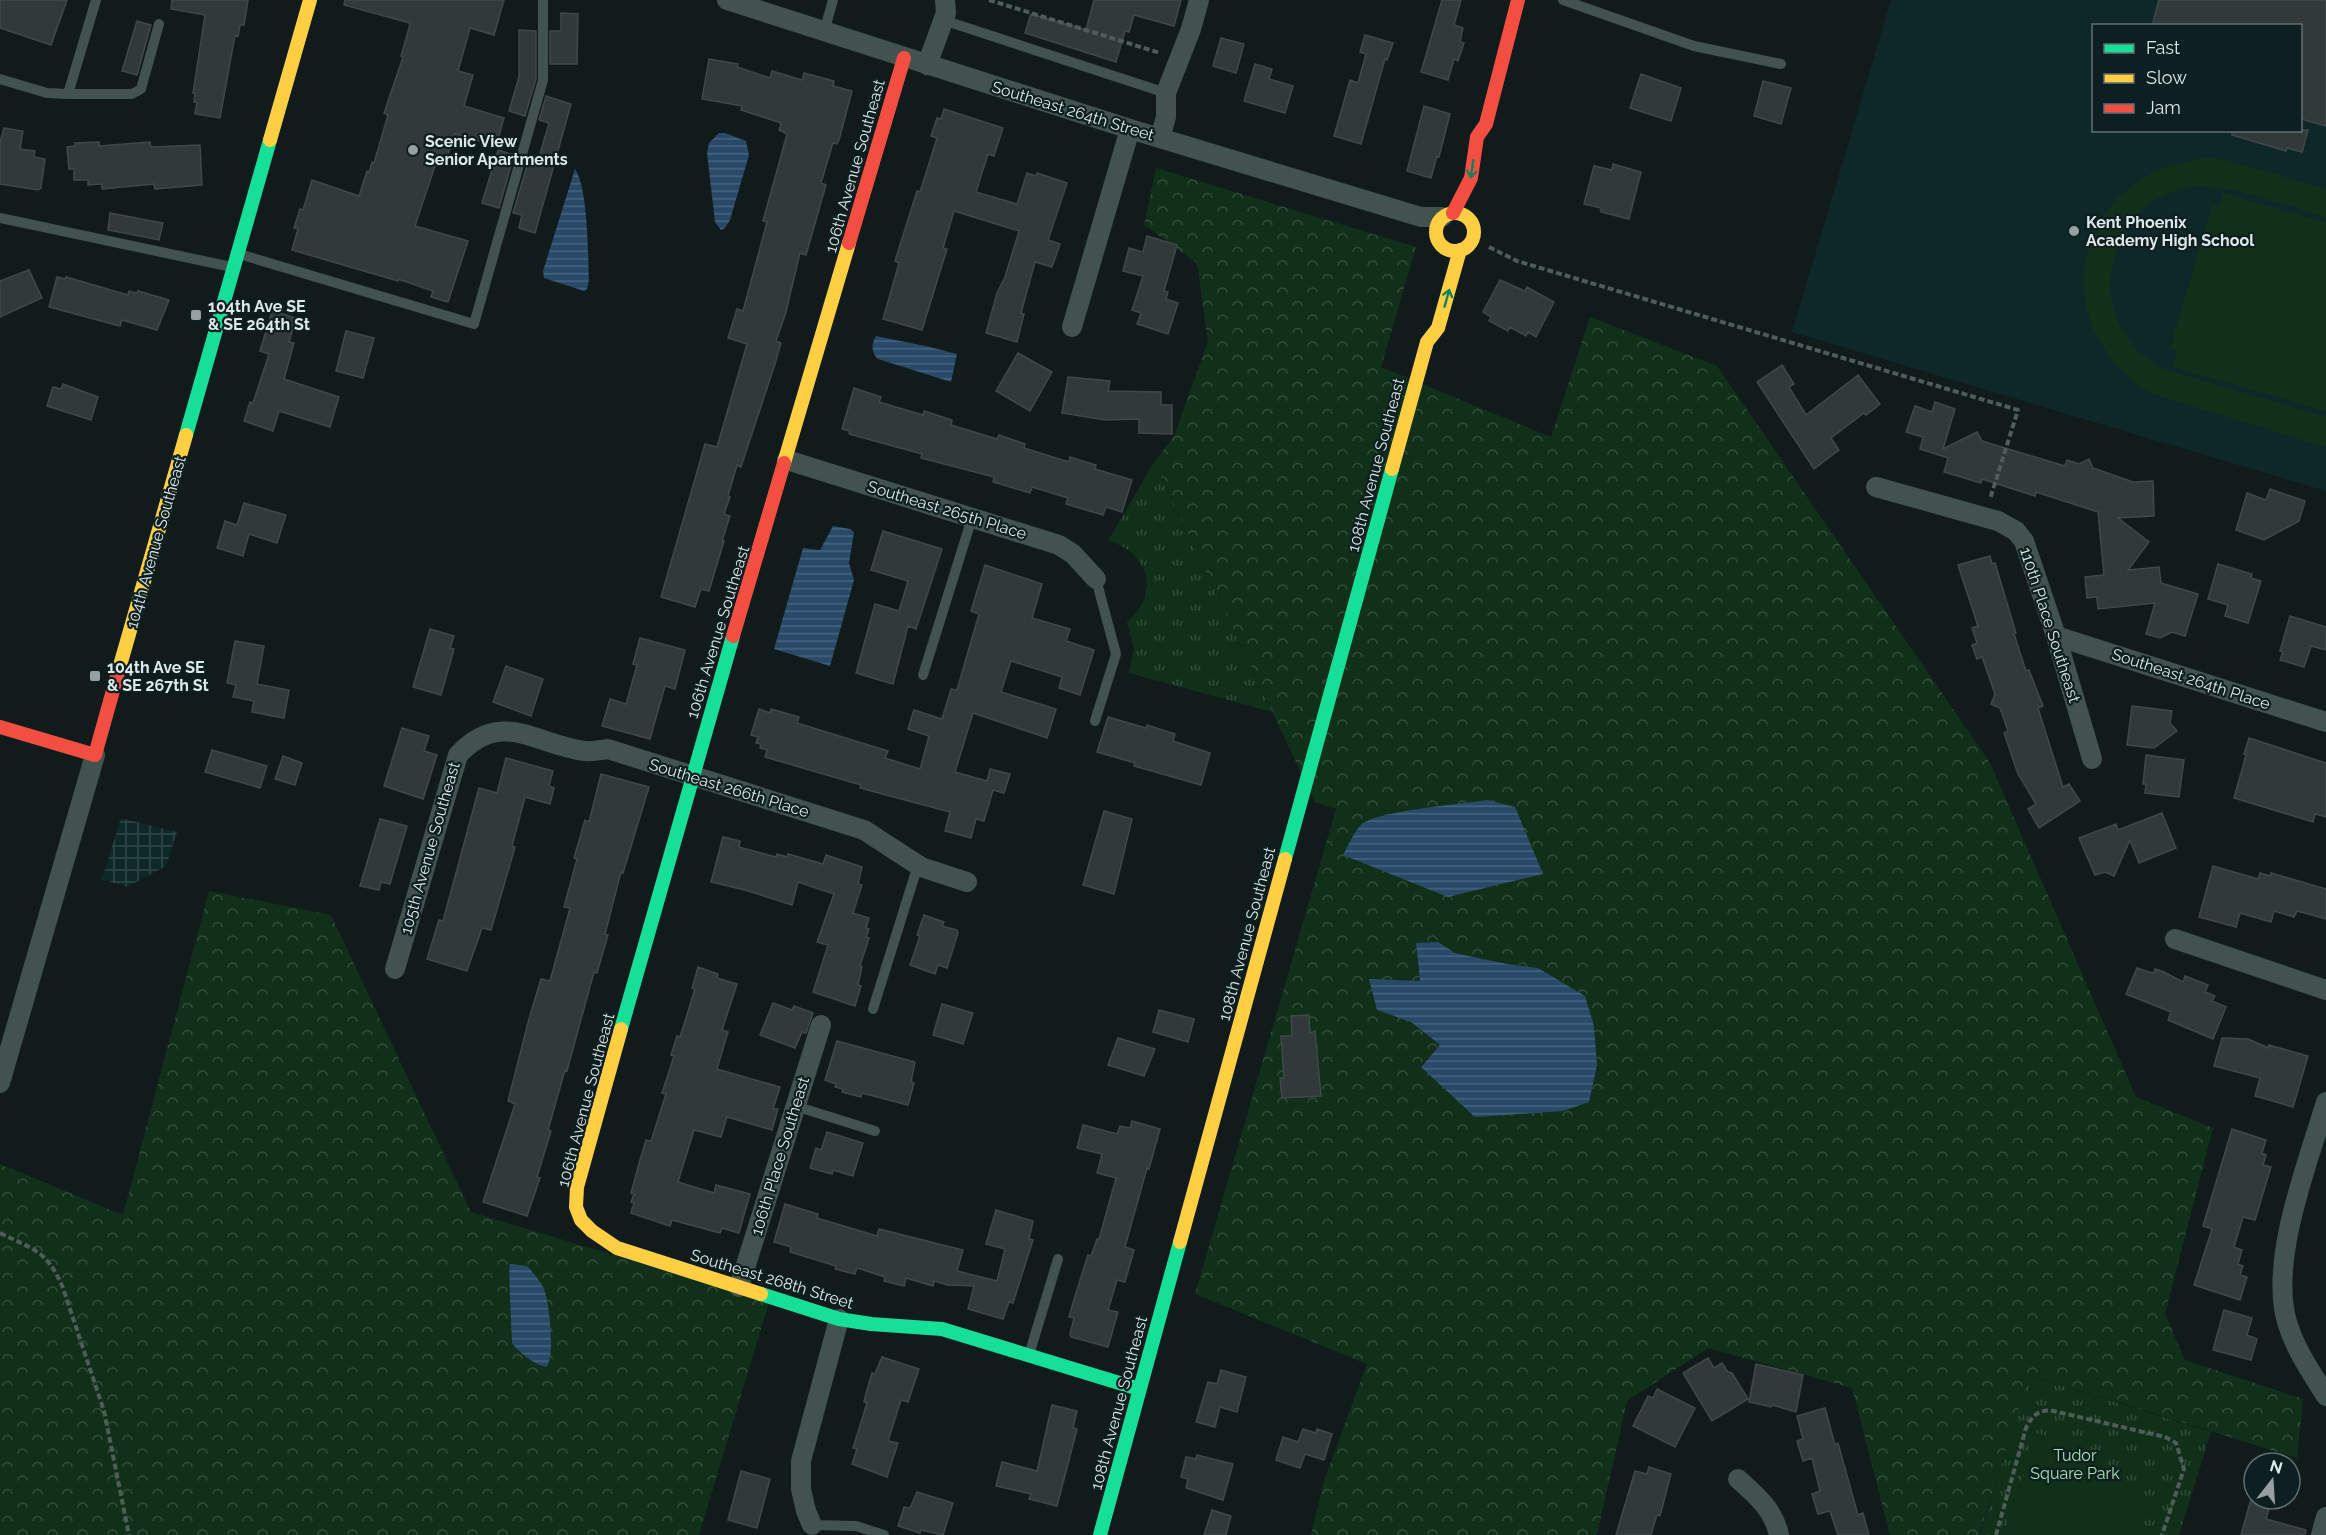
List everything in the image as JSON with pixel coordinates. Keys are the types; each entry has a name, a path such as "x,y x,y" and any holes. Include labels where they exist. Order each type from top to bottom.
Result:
{"street":[{"name":"104th Avenue Southeast","path":"0,1083 310,0"},
{"name":"Southeast 264th Street","path":"727,0 1130,129 1421,217 1443,227"},
{"path":"927,65 946,13 945,0"},
{"path":"1160,138 1166,117 1166,93 1191,29 1199,0"},
{"path":"1437,260 1443,227 1471,178 1477,137 1486,124 1518,0"},
{"name":"106th Avenue Southeast","path":"580,1218 576,1207 577,1187 692,776 904,58"},
{"path":"1486,124 1495,139"},
{"path":"1072,327 1130,129"},
{"name":"108th Avenue Southeast","path":"1100,1535 1426,342 1438,328 1460,250 1465,248 1472,239 1472,223 1479,209"},
{"path":"1443,227 1466,216 1472,223"},
{"path":"1443,227 1449,250 1460,250"},
{"name":"108th Avenue Southeast","path":"1422,322 1426,342"},
{"name":"Southeast 265th Place","path":"787,460 1059,546 1073,554 1096,579"},
{"name":"110th Place Southeast","path":"1876,487 1998,521 2016,531 2024,541 2056,636 2092,759"},
{"name":"Southeast 264th Place","path":"2056,636 2326,722"},
{"path":"0,727 95,755"},
{"name":"Southeast 266th Place","path":"480,737 498,732 516,731 585,751 608,749 864,830 918,865 968,882"},
{"name":"105th Avenue Southeast","path":"395,969 458,754 480,737"},
{"path":"2175,939 2326,990"},
{"name":"106th Place Southeast","path":"739,1287 820,1025"},
{"path":"2326,1102 2294,1209 2282,1283 2287,1321 2302,1357 2326,1396"},
{"name":"Southeast 268th Street","path":"580,1218 591,1231 617,1248 839,1319 871,1324 942,1329 1139,1389"},
{"path":"812,1525 801,1489 801,1461 839,1319"},
{"path":"1738,1479 1764,1503 1777,1526 1779,1535"},
{"path":"2320,1535 2326,1517"}],"lane":[{"path":"68,94 96,0"},
{"path":"0,218 235,260 474,324 543,80 543,0"},
{"path":"824,32 833,0"},
{"path":"1563,0 1694,46 1781,63"},
{"path":"943,20 1166,93"},
{"path":"0,79 47,93 132,94 141,89 159,24"},
{"path":"923,675 972,518"},
{"path":"1095,721 1116,654 1096,579"},
{"path":"873,1009 918,865"},
{"path":"795,1106 875,1131"},
{"path":"1029,1355 1058,1259"},
{"path":"812,1525 856,1526 884,1535"}],"path":[{"path":"989,0 1179,59"},
{"path":"1488,247 1517,261 2018,411 1984,517"},
{"path":"0,1233 42,1254 58,1276 104,1411 129,1535"},
{"path":"1996,1535 2026,1428 2032,1417 2039,1411 2049,1410 2165,1437 2176,1443 2184,1469 2162,1535"}],"shaded area":[{"name":"Kent Phoenix Academy High School","path":"1891,0 2326,0 2326,491 1792,332"},
{"path":"121,818 177,832 166,866 127,887 102,879"}],"green space":[{"path":"2207,158 2226,160 2326,189 2326,217 2255,195 2217,188 2200,186 2184,188 2162,196 2144,208 2129,225 2118,244 2112,265 2110,287 2114,309 2122,330 2139,351 2161,368 2326,417 2326,447 2153,394 2117,365 2094,330 2084,292 2087,255 2101,220 2126,191 2161,169"},
{"path":"1156,168 1416,247 1381,367 1551,437 1590,317 1717,366 1990,763 2136,1097 2213,1128 2165,1314 2185,1360 2303,1399 2298,1451 2274,1451 2030,1375 1979,1535 1890,1535 1852,1388 1708,1348 1627,1401 1597,1535 1311,1535 1324,1481 1367,1364 1195,1294 1336,809 1315,802 1154,462 1174,436 1208,342 1197,263 1144,225","holes":["1438,942 1455,953 1538,968 1594,1026 1597,1065 1589,1102 1421,1066 1440,1045 1411,1022 1369,980 1420,981 1416,944"]},
{"path":"2223,193 2326,223 2326,411 2173,367 2177,351 2170,349 2212,205 2219,207"},
{"path":"1154,462 1272,712 1129,673 1134,649 1127,622 1138,611 1144,599 1147,587 1146,575 1133,554 1122,546 1108,541"},
{"path":"209,891 331,915 471,1212 769,1302 699,1535 0,1535 0,1164 123,1215"},
{"name":"Tudor Square Park","path":"2029,1375 2211,1432 2179,1535 1980,1535"},
{"path":"2037,1433 2077,1445 2120,1472 2142,1511 2143,1535 2004,1535"}],"water":[{"path":"719,133 746,141 749,155 730,220 721,230 715,222 707,153 709,143"},
{"path":"575,169 583,191 586,222 589,280 587,289 584,291 544,278 543,271"},
{"path":"876,336 957,354 951,382 878,359 873,348"},
{"path":"833,526 854,532 849,563 854,580 830,666 774,649 803,548 820,550"},
{"path":"1487,800 1515,807 1543,874 1448,897 1343,855 1357,829 1368,821 1399,812"},
{"path":"1438,942 1455,953 1538,968 1585,996 1594,1026 1597,1065 1589,1102 1563,1111 1475,1117 1421,1067 1440,1045 1411,1022 1377,1010 1369,979 1420,981 1416,943"},
{"path":"510,1264 527,1266 544,1289 548,1305 551,1342 551,1353 546,1367 527,1358 512,1343"}],"building":[{"path":"0,0 67,0 51,45 0,28"},
{"path":"172,0 248,0 244,25 240,25 238,36 235,35 220,118 195,114 197,102 194,102 195,93 193,93 205,15 171,9"},
{"name":"Scenic View Senior Apartments","path":"345,0 504,0 494,35 470,28 458,71 473,75 464,106 504,118 496,146 455,134 445,163 437,160 415,226 468,241 448,302 431,297 433,291 398,279 398,281 292,250 298,229 294,228 300,209 303,210 312,180 359,196 367,171 369,172 372,162 374,163 388,115 384,113 403,57 401,56 410,23 344,5"},
{"path":"1094,0 1181,0 1174,26 1134,15 1129,32 1125,31 1116,62 1025,33 1031,14 1086,30"},
{"path":"1442,0 1461,0 1454,25 1463,28 1460,42 1464,43 1458,61 1454,59 1448,80 1421,72"},
{"path":"2159,0 2326,0 2326,126 2302,119 2302,24 2153,24"},
{"path":"561,13 578,14 577,64 550,64 550,31 561,31"},
{"path":"137,21 151,25 137,75 122,71"},
{"path":"519,30 536,31 536,79 525,116 509,111 519,77"},
{"path":"1365,35 1393,43 1387,60 1385,59 1361,144 1334,136 1350,80 1358,83 1366,54 1360,52"},
{"path":"1221,38 1244,44 1236,73 1213,66"},
{"path":"709,59 738,64 737,67 770,78 772,71 802,80 804,73 834,81 833,86 852,91 839,140 837,144 833,143 821,183 826,185 806,255 800,253 786,312 776,341 781,343 775,364 741,467 737,465 728,496 730,497 724,514 730,516 709,591 701,589 695,607 661,597 705,444 717,447 747,344 728,338 737,309 743,311 767,222 763,221 787,134 779,130 781,123 741,110 742,106 702,99"},
{"path":"1255,64 1272,69 1269,79 1293,86 1285,113 1244,101"},
{"path":"1641,74 1681,88 1671,121 1630,108"},
{"path":"1763,81 1791,88 1781,124 1754,116"},
{"path":"546,96 571,104 535,233 519,228 522,215 513,213 529,159 538,161 549,123 539,120"},
{"path":"1424,106 1450,114 1431,178 1407,171"},
{"path":"944,109 1003,128 994,156 988,154 976,192 1017,204 1027,173 1036,176 1037,173 1067,183 1048,240 1060,244 1052,267 1035,262 1021,313 1024,314 1017,342 986,333 997,293 1005,277 1019,231 954,211 943,248 947,249 922,330 883,319 899,263 895,261 917,191 920,192 937,138 931,136 937,118 941,119"},
{"path":"4,128 23,131 20,149 35,151 34,157 45,159 41,188 38,190 0,184 0,142"},
{"path":"2302,130 2308,130 2302,152 2287,148 2286,151 2232,135 2232,132 2302,132"},
{"path":"99,142 99,146 150,142 151,147 200,145 202,185 155,189 154,184 102,189 102,184 88,185 88,180 74,180 74,169 69,169 67,147 75,146 75,143"},
{"path":"498,150 514,155 499,208 482,203"},
{"path":"1613,164 1641,172 1629,219 1601,212 1601,208 1584,204 1594,166 1612,170"},
{"path":"110,213 163,223 159,240 108,230"},
{"path":"1147,236 1177,245 1164,291 1168,292 1166,299 1178,303 1168,334 1137,324 1141,313 1132,310 1143,276 1123,271 1129,248 1143,252"},
{"path":"29,270 42,298 0,317 0,281"},
{"path":"57,277 65,279 66,277 128,295 129,291 137,293 138,291 169,300 157,330 122,320 120,326 49,307"},
{"path":"1500,280 1525,291 1527,287 1554,302 1536,337 1528,332 1526,336 1510,327 1508,331 1489,321 1491,317 1483,312"},
{"path":"272,311 296,318 289,342 294,343 284,379 339,397 330,427 279,411 273,431 244,421 250,402 253,403 269,354 260,351"},
{"path":"346,331 374,338 363,378 336,371"},
{"path":"1018,353 1052,372 1030,411 996,391"},
{"path":"1782,365 1794,384 1789,387 1806,415 1858,375 1880,404 1831,438 1839,450 1814,469 1757,382"},
{"path":"1068,377 1110,381 1108,391 1161,392 1161,405 1172,405 1172,434 1139,433 1139,419 1105,420 1062,413"},
{"path":"63,384 98,397 91,420 47,406 53,387 61,389"},
{"path":"854,388 881,397 879,402 923,415 924,411 952,420 951,425 997,439 999,435 1025,444 1024,448 1069,462 1070,457 1096,465 1095,469 1132,480 1122,512 1106,507 1103,515 1066,504 1068,498 1032,487 1030,493 993,482 994,477 921,458 922,454 849,434 850,431 842,429"},
{"path":"1935,402 1955,409 1943,449 1977,432 1982,441 2065,466 2067,460 2079,464 2089,459 2093,468 2133,482 2153,481 2154,516 2118,518 2149,542 2128,570 2159,567 2161,583 2198,594 2185,636 2172,632 2160,638 2146,634 2155,603 2098,609 2097,597 2087,598 2085,577 2104,575 2098,512 2036,492 2035,496 1982,479 1981,483 1944,472 1948,458 1920,449 1923,437 1906,432 1915,406 1932,412"},
{"path":"2270,489 2305,501 2299,521 2264,540 2236,530 2247,493 2266,500"},
{"path":"244,503 286,515 277,543 249,534 243,556 217,548 225,521 237,525"},
{"path":"883,531 942,549 916,629 908,626 893,684 856,673 875,604 899,611 908,581 871,570"},
{"path":"1990,556 1992,564 1995,563 2026,671 2029,670 2043,706 2038,708 2063,787 2069,784 2080,801 2039,828 2028,809 2036,804 2018,774 2004,733 2008,731 2000,708 1991,704 1995,694 1982,657 1977,659 1972,645 1977,643 1972,628 1978,626 1958,565"},
{"path":"2218,564 2252,574 2251,578 2261,581 2248,623 2225,616 2228,605 2208,599"},
{"path":"985,565 1042,584 1032,618 1070,629 1066,641 1094,650 1080,695 1059,688 1062,677 1011,661 1001,692 1056,709 1047,738 973,713 955,772 987,781 990,769 1010,774 1004,793 993,790 984,821 976,819 971,838 945,831 950,812 860,788 861,785 765,757 767,750 760,748 761,744 756,743 758,737 751,735 759,709 770,713 771,709 799,717 797,723 888,751 885,758 920,769 929,736 908,729 914,710 942,719 951,689 957,690 979,614 971,611"},
{"path":"2290,616 2326,627 2326,650 2311,646 2304,667 2280,660 2283,652 2280,651"},
{"path":"430,629 454,636 450,648 454,649 441,695 413,687"},
{"path":"640,638 685,650 675,689 665,686 650,739 602,726 610,699 626,704 637,665 633,664"},
{"path":"235,641 264,646 257,684 289,690 284,718 252,712 254,701 233,697 236,685 227,683"},
{"path":"506,666 543,679 531,716 493,702"},
{"path":"2132,706 2172,711 2170,723 2177,731 2154,748 2127,745"},
{"path":"1108,717 1146,728 1147,725 1175,734 1173,741 1210,753 1201,785 1134,766 1135,763 1097,752"},
{"path":"402,728 429,736 424,751 437,755 423,799 384,786"},
{"path":"2249,738 2326,763 2326,817 2315,814 2313,822 2234,798"},
{"path":"212,750 267,766 260,788 205,772"},
{"path":"2146,755 2184,760 2179,797 2145,793 2146,784 2143,784"},
{"path":"283,756 302,763 295,785 275,779"},
{"path":"506,758 553,771 549,786 554,788 550,804 525,797 512,846 515,847 491,930 482,928 467,971 427,959 439,920 443,921 479,788 497,793"},
{"path":"601,774 649,787 623,873 621,872 605,934 608,935 597,973 594,972 567,1071 565,1070 548,1130 551,1131 537,1177 540,1178 527,1216 483,1202 515,1104 508,1101 541,979 550,981 570,908 564,907 577,859 574,858 585,820 589,822"},
{"path":"1104,811 1132,819 1114,894 1083,885"},
{"path":"2162,813 2176,848 2139,863 2130,840 2114,876 2105,872 2095,875 2079,838 2116,824 2118,830"},
{"path":"380,819 407,826 390,884 381,882 379,890 360,886"},
{"path":"723,837 740,841 739,847 776,857 777,854 787,857 788,854 823,864 826,855 862,867 858,884 862,885 853,913 869,918 866,937 869,938 860,966 862,967 858,985 861,986 855,1006 813,992 828,945 817,942 834,894 798,882 792,905 711,882"},
{"path":"2213,866 2258,879 2260,873 2270,876 2271,873 2326,889 2326,919 2297,911 2294,917 2274,911 2271,922 2240,913 2236,927 2199,917"},
{"path":"924,915 944,922 942,926 957,930 958,933 947,968 938,965 935,974 910,965 920,936 917,935"},
{"path":"698,967 718,974 717,978 737,984 722,1030 728,1032 717,1069 780,1087 773,1109 778,1109 772,1130 727,1117 721,1137 694,1130 678,1182 714,1193 716,1185 750,1194 739,1233 722,1228 720,1233 672,1220 670,1226 631,1213 634,1194 631,1193 646,1140 651,1141 666,1094 662,1093 674,1056 671,1055 677,1036 680,1037 695,989 692,988"},
{"path":"2137,968 2154,973 2155,969 2183,982 2185,976 2208,985 2205,992 2215,996 2212,1001 2226,1007 2213,1039 2168,1020 2171,1012 2126,994"},
{"path":"773,1003 792,1010 794,1006 813,1013 806,1033 802,1032 795,1048 760,1035"},
{"path":"942,1004 973,1013 963,1044 933,1035"},
{"path":"1159,1010 1194,1019 1188,1042 1153,1032"},
{"path":"1309,1015 1310,1033 1315,1031 1321,1096 1282,1098 1280,1078 1284,1078 1281,1036 1292,1036 1291,1016"},
{"path":"1118,1038 1155,1049 1144,1076 1108,1065"},
{"path":"2222,1038 2248,1039 2269,1048 2269,1045 2308,1056 2293,1107 2255,1096 2260,1078 2214,1066"},
{"path":"837,1041 915,1062 911,1082 914,1083 908,1105 862,1093 861,1097 842,1092 843,1089 835,1087 836,1084 825,1080"},
{"path":"1132,1121 1160,1129 1125,1247 1134,1250 1125,1282 1117,1280 1108,1310 1118,1312 1108,1347 1071,1337 1070,1334 1074,1318 1069,1317 1075,1296 1088,1255 1091,1256 1097,1239 1099,1239 1116,1178 1097,1173 1102,1154 1077,1148 1083,1125 1117,1134 1120,1126 1130,1128"},
{"path":"2232,1129 2266,1140 2262,1153 2266,1155 2263,1165 2271,1167 2255,1220 2243,1217 2234,1247 2242,1250 2238,1264 2243,1266 2240,1275 2247,1277 2240,1300 2194,1285 2212,1229 2203,1226"},
{"path":"827,1132 863,1143 853,1176 833,1170 832,1174 810,1168 816,1148 821,1150"},
{"path":"785,1204 818,1214 817,1218 877,1236 879,1229 963,1250 957,1271 997,1281 1005,1249 986,1244 996,1210 1033,1221 1029,1239 1033,1240 1013,1303 1009,1302 1003,1319 968,1309 974,1286 948,1285 934,1281 933,1286 906,1278 904,1286 884,1281 885,1277 857,1268 855,1274 790,1252 791,1247 774,1242"},
{"path":"2224,1310 2252,1318 2247,1335 2257,1339 2251,1360 2213,1350"},
{"path":"882,1357 919,1369 908,1402 901,1400 888,1441 898,1443 887,1477 852,1464 857,1449 853,1448 867,1403 864,1402 866,1393 872,1373 875,1374"},
{"path":"1708,1358 1714,1368 1722,1363 1728,1372 1732,1373 1748,1399 1712,1421 1683,1373"},
{"path":"1756,1364 1803,1375 1796,1412 1772,1405 1771,1407 1749,1402"},
{"path":"1221,1370 1246,1377 1237,1412 1220,1407 1215,1427 1196,1422 1208,1382 1217,1384"},
{"path":"1657,1389 1695,1408 1675,1447 1633,1426 1648,1396 1653,1398"},
{"path":"1052,1405 1077,1411 1073,1428 1077,1429 1057,1506 1029,1499 1031,1494 996,1486 1002,1462 1037,1471"},
{"path":"1825,1408 1835,1445 1838,1443 1858,1515 1863,1513 1869,1535 1838,1535 1830,1511 1818,1514 1812,1494 1820,1491 1812,1458 1803,1461 1797,1441 1803,1439 1797,1416"},
{"path":"1303,1429 1316,1433 1317,1429 1332,1434 1324,1460 1305,1454 1300,1468 1276,1460 1283,1437 1298,1442"},
{"path":"1197,1455 1233,1464 1223,1500 1186,1488 1188,1479 1181,1477 1186,1457 1196,1459"},
{"path":"1649,1467 1671,1474 1660,1516 1657,1515 1651,1535 1616,1535 1635,1471 1647,1474"},
{"path":"741,1471 770,1479 757,1528 728,1520"},
{"path":"917,1492 953,1503 943,1535 921,1530 920,1533 898,1526 904,1507 910,1508"},
{"path":"1212,1510 1231,1516 1226,1535 1204,1535"},
{"path":"2248,1511 2268,1511 2266,1519 2306,1530 2305,1535 2241,1535"}],"traffic: fast":[{"path":"186,435 270,140"},
{"path":"1285,859 1392,469"},
{"path":"621,1029 733,636"},
{"path":"1100,1535 1180,1242"},
{"path":"761,1294 839,1319 871,1324 942,1329 1139,1389"}],"traffic: slow":[{"path":"270,140 310,0"},
{"path":"1455,213 1462,214 1468,219 1473,225 1474,232 1473,239 1468,245 1462,250 1455,251 1448,250 1442,245 1437,239 1436,232 1437,225 1442,219 1448,214 1455,213"},
{"path":"784,463 849,243"},
{"path":"1392,469 1427,342 1438,328 1460,250"},
{"path":"119,669 186,435"},
{"path":"1180,1242 1285,859"},
{"path":"621,1029 577,1187 576,1207 581,1220 592,1231 617,1248 761,1294"}],"traffic: jam":[{"path":"1453,213 1471,178 1477,137 1486,124 1518,0"},
{"path":"849,243 904,58"},
{"path":"733,636 784,463"},
{"path":"0,727 95,755 119,669"}],"place":[{"name":"Scenic View Senior Apartments","path":"413,150"},
{"name":"Kent Phoenix Academy High School","path":"2074,231"},
{"name":"104th Ave SE & SE 264th St","path":"196,315"},
{"name":"104th Ave SE & SE 267th St","path":"95,676"}]}
